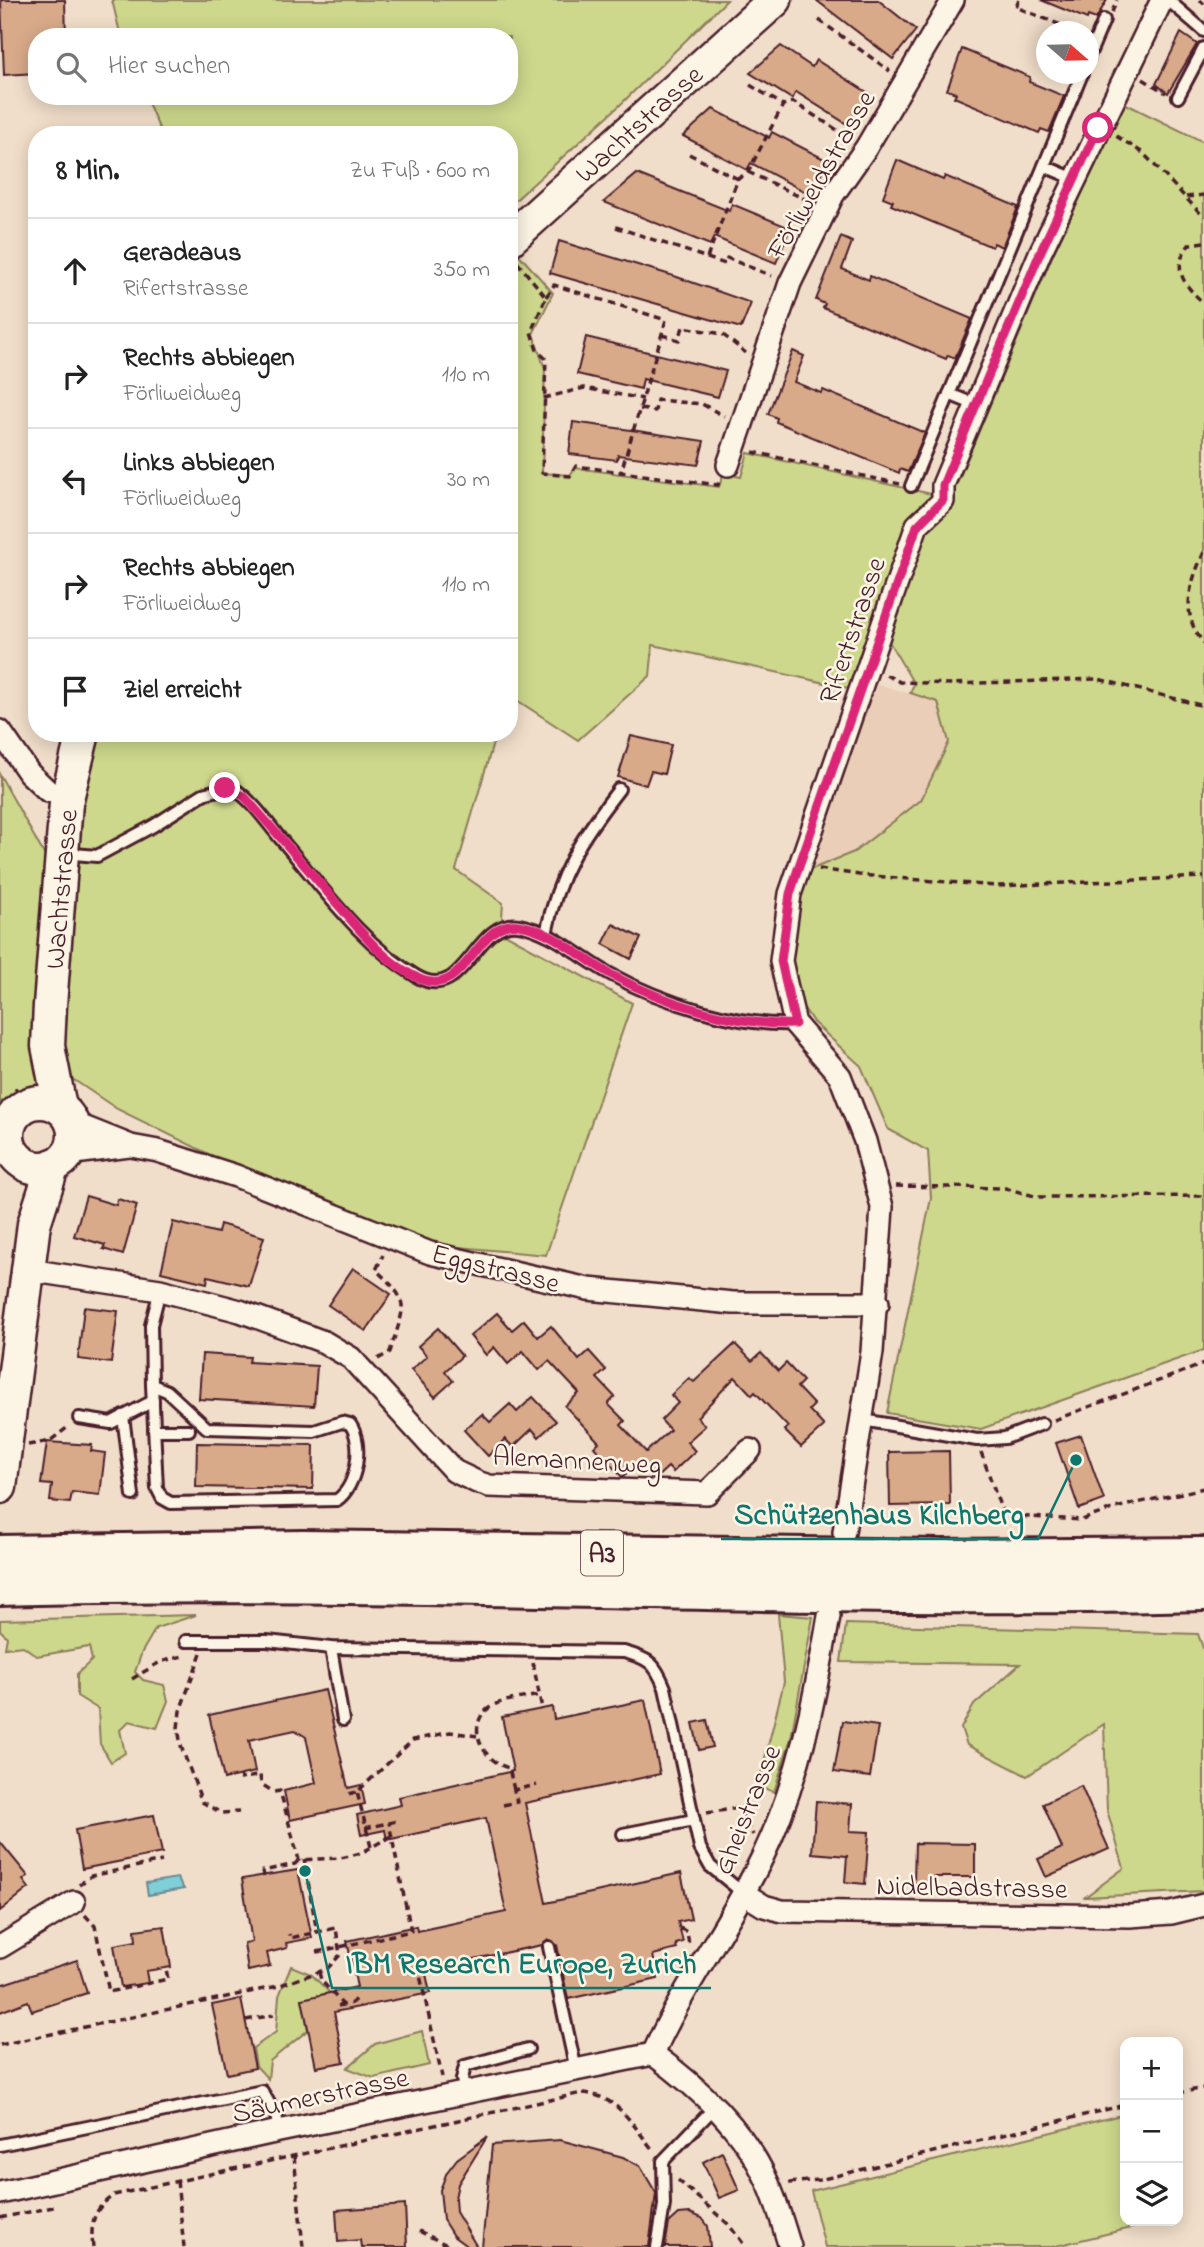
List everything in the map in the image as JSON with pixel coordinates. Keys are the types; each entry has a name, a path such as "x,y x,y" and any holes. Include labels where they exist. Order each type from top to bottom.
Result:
{"highway":[{"name":"A3","path":"0,1555 302,1550 892,1559 1204,1557"},
{"name":"A3","path":"0,1586 311,1582 964,1593 1204,1591"}],"main road":[{"name":"Wachtstrasse","path":"518,232 771,2"},
{"name":"Wachtstrasse","path":"0,1487 7,1391 34,1224 31,1132 48,1046 66,803 81,742"}],"street":[{"name":"Förliweidstrasse","path":"728,465 790,283 826,210 906,82 953,0"},
{"name":"Rifertstrasse","path":"878,1303 882,1207 864,1140 840,1076 795,1024 781,961 790,894 917,526 943,500 943,485 1074,179 1162,0"},
{"path":"0,731 29,773 48,791"},
{"name":"Eggstrasse","path":"31,1132 131,1146 171,1155 236,1175 430,1253 588,1289 733,1303 878,1303"},
{"name":"Eggstrasse","path":"31,1132 131,1146"},
{"name":"Alemannenweg","path":"28,1270 160,1290 240,1311 324,1342 351,1358 454,1471 489,1486 707,1493 750,1450"},
{"path":"844,1532 863,1420 878,1303"},
{"name":"Gheistrasse","path":"653,2054 669,2017 764,1855 786,1800 807,1729 829,1616"},
{"name":"Nidelbadstrasse","path":"743,1893 764,1906 782,1911 1129,1916 1171,1913 1204,1905"},
{"path":"0,1947 74,1902"},
{"path":"653,2054 691,2083 749,2148 765,2177 790,2247"},
{"name":"Säumerstrasse","path":"0,2193 277,2123 465,2092 653,2054"}],"lane":[{"path":"1168,0 1204,31"},
{"path":"1099,32 1104,20"},
{"path":"1173,96 1204,48"},
{"path":"911,486 1078,84"},
{"path":"1044,166 1074,179"},
{"path":"949,394 976,405"},
{"path":"61,853 97,856 153,826 203,794 225,788 244,796 381,954 431,983 445,982 457,973 501,927 518,925 546,934 613,975 657,996 719,1014 778,1025 795,1024"},
{"path":"546,934 563,871 583,835 619,789"},
{"path":"152,1385 167,1391 207,1428 314,1431 342,1422 350,1424 356,1433 354,1482 348,1493 337,1500 171,1503 162,1498 157,1489 152,1385 151,1325 160,1290"},
{"path":"79,1418 111,1423 153,1401"},
{"path":"123,1416 133,1495"},
{"path":"863,1420 977,1440 1005,1438 1042,1424"},
{"path":"154,1430 189,1430"},
{"path":"186,1641 267,1641 331,1648 624,1652 643,1657 656,1667 665,1688 704,1858 743,1893"},
{"path":"331,1648 343,1720"},
{"path":"623,1834 694,1817"},
{"path":"549,1947 576,2070"},
{"path":"465,2092 462,2078 465,2066 528,2049"},
{"path":"0,2146 262,2091 277,2123"},
{"path":"657,2247 664,2205 663,2161 715,2107"}],"path":[{"path":"1019,0 1016,7 1051,21"},
{"path":"819,20 906,82"},
{"path":"750,85 783,105"},
{"path":"1155,86 1173,96"},
{"path":"707,258 738,179 748,172 783,105 793,102 866,148"},
{"path":"1098,128 1143,153 1204,217"},
{"path":"689,154 738,179"},
{"path":"748,172 826,210"},
{"path":"1186,197 1204,195"},
{"path":"616,227 725,264 727,258 790,283"},
{"path":"1204,242 1190,244 1183,252 1179,267 1182,279 1204,303"},
{"path":"518,263 546,297"},
{"path":"621,472 666,320 554,285 531,332 537,350 546,359 542,473 570,476 576,466 621,472 697,482"},
{"path":"662,335 679,340 683,327 722,334 762,365"},
{"path":"544,398 584,387 643,400"},
{"path":"640,409 654,411 657,400 702,404 741,426"},
{"path":"747,451 894,482"},
{"path":"1204,552 1189,592 1187,610 1195,632 1204,643"},
{"path":"869,667 900,682 952,684 1098,679 1204,706"},
{"path":"799,866 859,875 997,886 1204,877"},
{"path":"895,1186 1005,1188 1038,1197 1204,1196"},
{"path":"362,1371 390,1352 404,1303 399,1290 376,1270 391,1238"},
{"path":"1042,1424 1204,1364"},
{"path":"20,1446 50,1441 79,1418"},
{"path":"977,1440 1001,1509 1013,1516 1082,1520 1115,1508 1204,1488"},
{"path":"132,1679 141,1670 184,1656 205,1641"},
{"path":"205,1641 180,1710 181,1746 202,1802 221,1813 239,1812"},
{"path":"531,1651 542,1709"},
{"path":"503,1805 517,1802 509,1768 484,1753 477,1736 478,1724 495,1705 539,1695"},
{"path":"349,1794 357,1791 414,1740 450,1732 477,1736"},
{"path":"240,1775 241,1779 260,1775 261,1784 274,1792 280,1791 301,1859 317,1932"},
{"path":"514,1790 537,1785"},
{"path":"357,1791 371,1847"},
{"path":"694,1817 738,1808 764,1855"},
{"path":"365,1828 397,1821"},
{"path":"317,1952 412,1934 389,1822"},
{"path":"264,1877 263,1871 295,1864 301,1859 341,1858 391,1836"},
{"path":"162,1861 92,1876 77,1886 74,1902 94,1926 109,1992 168,1979 166,1969"},
{"path":"0,2045 278,1986 319,1972 336,1962 340,1947 336,1928 290,1938 289,1934"},
{"path":"680,1928 687,1932 692,1957"},
{"path":"418,1966 443,2081"},
{"path":"319,1972 321,1980 340,2006 356,1998"},
{"path":"246,2020 274,2015"},
{"path":"1183,2092 1204,2088"},
{"path":"93,2247 93,2219 105,2201 125,2192 582,2093 601,2094 611,2100 679,2182 728,2224 746,2247"},
{"path":"781,2184 819,2180 1120,2106"},
{"path":"293,2155 303,2247"},
{"path":"177,2181 184,2247"},
{"path":"0,2218 58,2206"},
{"path":"419,2231 451,2247"}],"shaded area":[{"path":"877,684 938,702 949,742 921,800 854,852 802,873"}],"green space":[{"path":"112,0 727,0 620,105 518,198 518,126 158,126 149,105 518,105 518,28 119,28"},
{"path":"1124,103 1204,142 1204,1350 981,1429 887,1413 931,1198 928,1151 888,1129 861,1066 813,1022 798,999 789,963 802,873 854,852 921,800 949,742 938,702 910,693 914,684 885,635 914,546 951,498 1054,252"},
{"path":"518,253 553,293 533,334 545,369 542,473 570,475 575,468 719,487 725,469 737,472 736,476 741,477 748,453 936,495 857,690 653,645 650,676 578,740 518,701"},
{"path":"91,742 493,742 456,870 503,903 501,932 632,1003 546,1255 384,1240 117,1109 74,1080 0,1102 0,775 55,874 79,865 73,838"},
{"path":"778,1614 813,1617 791,1738 774,1792 758,1786 784,1682"},
{"path":"196,1615 156,1628 142,1652 135,1672 143,1680 164,1685 168,1701 157,1728 129,1721 120,1730 125,1753 111,1762 100,1744 98,1709 77,1696 77,1674 92,1660 89,1647 37,1656 23,1646 5,1648 7,1637 0,1630 0,1620"},
{"path":"846,1624 1198,1634 1204,1651 1204,1891 1085,1897 1124,1868 1107,1810 1104,1724 1027,1776 967,1745 961,1728 974,1705 1020,1664 841,1662"},
{"path":"291,1966 311,1974 330,1993 302,1999 308,2030 270,2061 268,2079 256,2066 253,2048 276,2032 279,1996"},
{"path":"422,2031 429,2065 374,2078 347,2068 375,2044"},
{"path":"1120,2115 1120,2226 1139,2226 1052,2247 825,2247 811,2191"}],"water":[{"path":"177,1878 184,1889 148,1895 146,1883"}],"building":[{"path":"1,0 65,0 66,28 28,28 28,74 4,75"},
{"path":"816,0 878,0 916,30 893,59"},
{"path":"1041,0 1107,0 1096,19 1088,16 1087,19"},
{"path":"1181,33 1197,44 1168,93 1156,84"},
{"path":"781,46 812,67 816,60 870,94 850,126 796,92 792,99 750,73"},
{"path":"962,49 1030,77 1029,82 1064,96 1049,132 1041,129 1039,133 954,97 956,93 947,90"},
{"path":"713,109 769,138 772,132 828,161 811,195 751,163 747,170 683,136"},
{"path":"897,160 943,180 945,176 1018,207 1002,247 994,243 992,247 891,205 893,201 883,197"},
{"path":"637,174 729,211 732,204 790,228 776,263 714,237 710,245 604,202"},
{"path":"841,237 852,242 842,269 869,280 870,276 972,319 955,358 948,355 946,359 823,308 825,304 816,300"},
{"path":"559,241 751,303 741,328 550,273"},
{"path":"586,337 726,371 718,397 643,379 641,389 577,374"},
{"path":"793,351 804,356 794,382 821,393 823,390 925,433 908,472 900,469 899,473 776,422 777,418 768,414"},
{"path":"573,422 704,441 698,465 618,455 617,460 569,454"},
{"path":"631,736 671,745 664,774 651,771 646,785 618,777"},
{"path":"613,924 641,938 631,959 603,944"},
{"path":"86,1196 116,1205 118,1199 137,1205 123,1255 103,1249 105,1245 74,1236"},
{"path":"173,1222 218,1233 220,1224 264,1237 249,1286 208,1276 207,1283 161,1272"},
{"path":"353,1268 391,1294 366,1331 328,1305"},
{"path":"84,1307 118,1311 111,1363 78,1359"},
{"path":"497,1313 512,1330 524,1320 538,1337 551,1326 579,1360 589,1351 606,1370 597,1378 615,1397 608,1404 625,1421 621,1425 646,1452 670,1430 661,1420 678,1403 671,1395 689,1378 694,1382 735,1344 752,1361 761,1353 778,1371 786,1363 803,1381 797,1387 814,1405 809,1410 824,1426 801,1447 784,1430 788,1427 755,1392 752,1395 735,1377 697,1417 705,1426 687,1442 695,1451 673,1472 668,1467 656,1478 641,1462 622,1477 594,1447 599,1442 565,1406 579,1393 549,1361 539,1370 523,1351 508,1364 494,1347 486,1355 470,1336"},
{"path":"438,1328 462,1356 445,1371 453,1381 435,1397 411,1370 427,1356 418,1346"},
{"path":"202,1354 250,1357 249,1362 317,1366 314,1406 199,1399"},
{"path":"533,1397 556,1421 539,1437 532,1429 513,1447 505,1439 488,1456 464,1430 482,1414 490,1422 510,1404 517,1412"},
{"path":"1081,1435 1104,1500 1079,1509 1056,1443"},
{"path":"47,1442 92,1445 91,1451 105,1453 100,1495 72,1492 70,1503 50,1501 52,1485 41,1484"},
{"path":"197,1443 314,1445 313,1489 196,1487"},
{"path":"949,1451 950,1505 890,1506 889,1452"},
{"path":"325,1690 348,1788 361,1785 365,1804 290,1820 284,1791 316,1783 306,1737 295,1730 249,1740 255,1772 224,1779 209,1715"},
{"path":"645,1700 660,1774 525,1803 546,1903 681,1873 691,1919 678,1922 683,1942 676,1944 677,1949 653,1955 658,1979 568,1999 557,1945 548,1939 542,1945 425,1969 430,1993 334,2012 344,2062 316,2067 302,1999 357,1987 347,1941 416,1926 417,1931 506,1912 486,1818 387,1840 385,1830 361,1835 357,1815 401,1805 399,1797 513,1771 502,1717 552,1707 554,1719"},
{"path":"707,1720 713,1747 699,1750 693,1723"},
{"path":"843,1721 878,1726 870,1777 834,1772"},
{"path":"1081,1786 1109,1849 1046,1877 1038,1859 1062,1848 1043,1804"},
{"path":"816,1801 852,1804 850,1831 869,1832 865,1884 845,1882 847,1856 812,1853"},
{"path":"154,1815 162,1853 82,1869 75,1830"},
{"path":"0,1842 28,1876 23,1880 29,1888 0,1911"},
{"path":"915,1843 975,1844 975,1877 933,1877 933,1883 914,1883"},
{"path":"298,1870 312,1938 286,1943 287,1948 267,1953 270,1966 248,1971 244,1943 252,1942 242,1879"},
{"path":"164,1926 171,1967 146,1971 148,1983 121,1987 114,1945 136,1941 135,1930"},
{"path":"77,1960 87,1993 32,2011 28,2001 0,2012 0,1985"},
{"path":"241,1999 255,2068 227,2074 212,2005"},
{"path":"487,2137 458,2184 455,2198 456,2212 477,2247 468,2247 453,2236 443,2220 440,2190 447,2172 457,2159"},
{"path":"560,2140 623,2157 640,2166 656,2193 649,2247 482,2247 492,2145"},
{"path":"722,2152 739,2190 719,2198 703,2162"},
{"path":"405,2205 407,2247 361,2247 360,2240 338,2242 336,2210"},
{"path":"690,2213 702,2218 708,2226 710,2247 665,2247 669,2223 679,2214"}],"place":[{"name":"Schützenhaus Kilchberg","path":"1076,1460"},
{"name":"IBM Research Europe, Zurich","path":"305,1871"}],"route":[{"path":"225,788 236,790 244,796 381,954 431,983 445,982 457,973 489,936 501,927 518,925 546,934 613,975 657,996 719,1014 778,1025 795,1024 781,961 790,894 799,866 917,526 939,507 943,500 943,485 976,405 1040,253 1098,128"}]}
